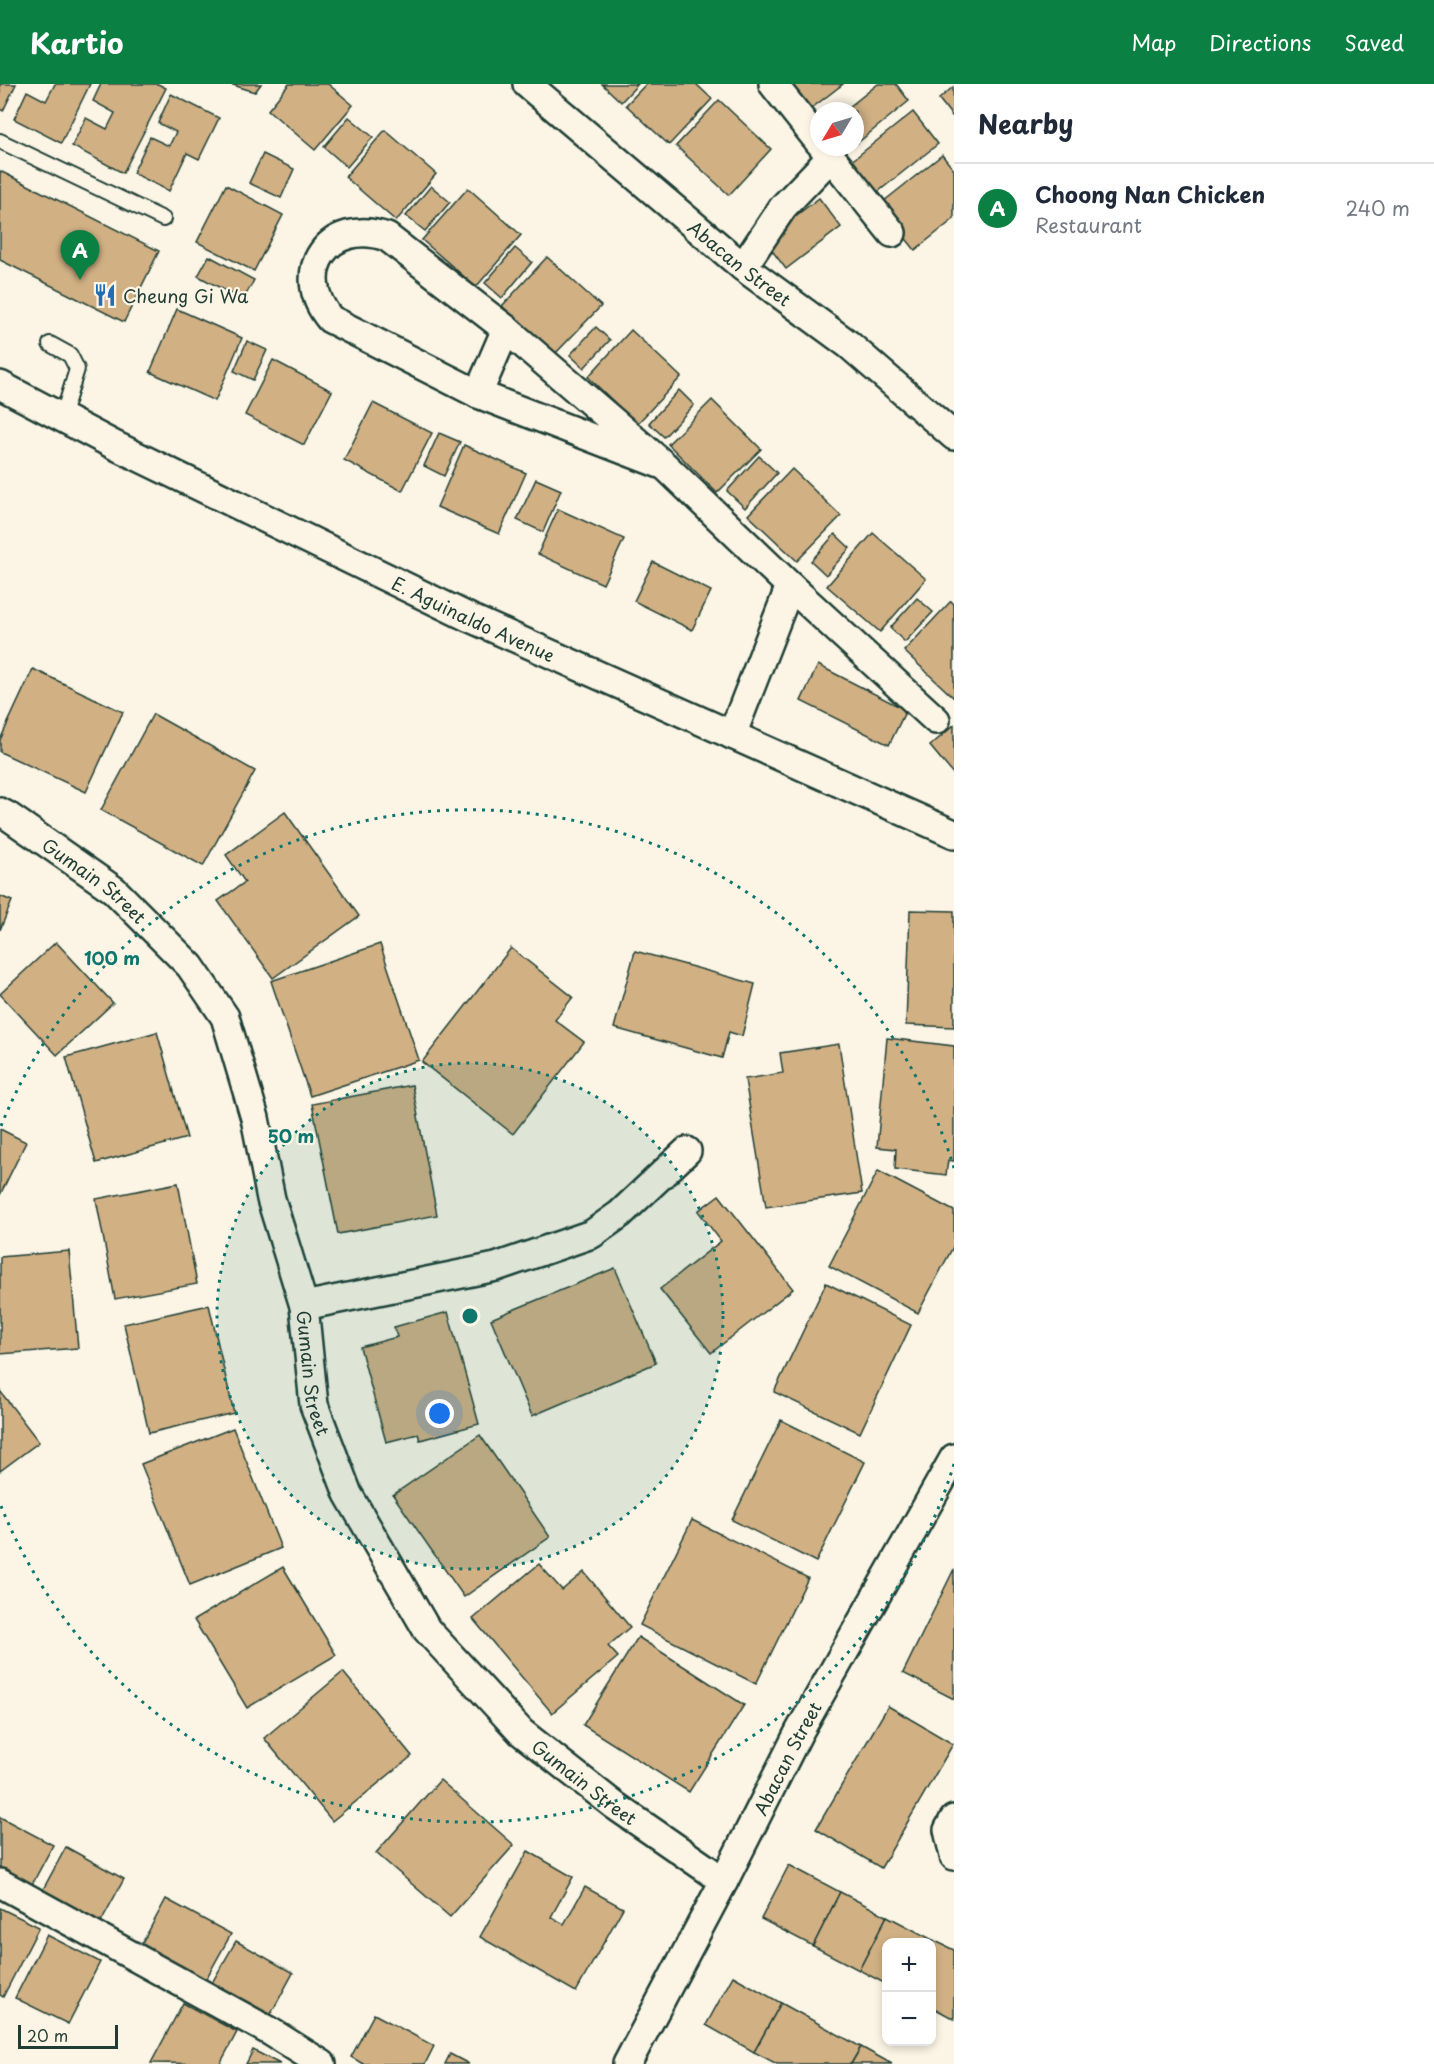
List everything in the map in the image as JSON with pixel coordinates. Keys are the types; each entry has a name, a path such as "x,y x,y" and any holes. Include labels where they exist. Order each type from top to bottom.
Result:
{"street":[{"name":"Abacan Street","path":"526,84 743,267 848,344 954,436"},
{"path":"773,84 810,131"},
{"path":"743,267 819,156"},
{"path":"830,156 892,233"},
{"path":"665,466 478,394 330,319 320,307 315,292 314,275 318,260 327,246 340,237 364,231 372,231 387,237 506,329 665,466 790,586 936,720"},
{"path":"478,394 506,329"},
{"name":"E. Aguinaldo Avenue","path":"0,385 62,418 470,618 954,834"},
{"path":"732,735 790,586"},
{"name":"Gumain Street","path":"0,812 114,890 190,966 225,1017 255,1118 271,1199 304,1306 314,1405 348,1494 427,1630 521,1732 614,1805 724,1881"},
{"path":"304,1306 496,1267 592,1234 621,1214 687,1150"},
{"name":"Abacan Street","path":"627,2064 724,1881 799,1732 954,1458"},
{"path":"954,1819 948,1830 954,1856"},
{"path":"0,1883 272,2032 318,2063"}],"lane":[{"path":"0,141 163,219"},
{"path":"50,344 70,356 77,369 62,418"}],"building":[{"path":"0,84 16,84 3,111 0,109"},
{"path":"55,84 90,84 61,143 14,119 27,91 46,101"},
{"path":"101,84 158,84 166,88 123,173 72,146 86,118 107,129 115,113 93,101"},
{"path":"230,84 261,84 255,92"},
{"path":"289,84 328,84 353,105 315,150 268,110"},
{"path":"602,84 638,84 621,102"},
{"path":"646,84 696,84 712,99 669,145 626,105"},
{"path":"780,84 843,84 820,102 810,102 810,109 804,114"},
{"path":"878,84 896,84 909,101 864,138 864,102 855,102"},
{"path":"953,87 954,115 952,116 939,99"},
{"path":"171,94 219,118 199,159 187,153 169,191 133,173 150,137 169,146 176,132 158,123"},
{"path":"719,100 771,149 729,195 676,146"},
{"path":"913,112 938,144 874,195 849,163 858,156 864,156 864,151"},
{"path":"349,117 373,137 347,167 324,147"},
{"path":"385,130 436,174 396,221 345,177"},
{"path":"263,154 294,169 281,198 249,183"},
{"path":"942,155 954,170 954,219 915,250 879,205"},
{"path":"0,171 159,251 124,322 0,260"},
{"path":"226,185 283,215 254,271 197,242"},
{"path":"431,186 450,202 425,231 406,216"},
{"path":"468,188 521,235 476,287 422,240"},
{"path":"819,198 841,227 786,269 764,240"},
{"path":"515,248 532,262 502,298 485,283"},
{"path":"209,256 254,280 243,300 198,276"},
{"path":"547,257 601,306 554,355 502,306"},
{"path":"177,309 242,338 215,401 150,372"},
{"path":"596,327 610,340 584,368 570,355"},
{"path":"631,330 681,377 637,424 588,377"},
{"path":"247,341 267,350 253,380 234,371"},
{"path":"273,360 332,391 304,445 245,415"},
{"path":"679,390 694,405 664,437 649,423"},
{"path":"712,400 761,449 717,493 668,444"},
{"path":"373,403 432,433 402,491 344,460"},
{"path":"439,433 460,442 444,476 424,466"},
{"path":"464,445 526,473 499,534 437,507"},
{"path":"759,456 777,473 745,508 727,491"},
{"path":"792,469 841,516 797,561 748,515"},
{"path":"536,479 561,490 543,532 517,520"},
{"path":"558,509 624,539 603,584 538,554"},
{"path":"873,533 926,579 880,632 827,586"},
{"path":"835,534 850,548 826,575 811,561"},
{"path":"653,562 711,591 692,630 634,601"},
{"path":"917,598 933,612 905,642 890,628"},
{"path":"951,601 954,604 954,698 904,651"},
{"path":"818,665 906,710 889,745 801,701"},
{"path":"33,669 123,712 86,792 0,752 0,740"},
{"path":"153,714 255,771 203,866 101,810"},
{"path":"954,725 954,775 930,746"},
{"path":"285,812 359,916 273,978 218,901 245,882 226,855"},
{"path":"0,896 12,901 0,930"},
{"path":"910,910 954,911 954,1027 906,1025"},
{"path":"56,942 113,1003 57,1055 0,994"},
{"path":"380,944 419,1060 310,1096 271,981"},
{"path":"511,948 573,997 555,1020 584,1042 513,1134 422,1062"},
{"path":"635,951 755,984 742,1036 729,1032 722,1058 614,1028"},
{"path":"157,1032 187,1138 96,1163 66,1057"},
{"path":"887,1038 954,1046 954,1161 948,1160 946,1175 895,1169 896,1149 877,1147"},
{"path":"839,1044 862,1193 766,1207 745,1079 783,1073 780,1053"},
{"path":"412,1085 437,1215 338,1234 312,1104"},
{"path":"0,1129 26,1142 0,1195"},
{"path":"878,1171 954,1211 954,1245 918,1313 829,1266"},
{"path":"178,1183 197,1284 115,1299 96,1199"},
{"path":"719,1195 793,1289 711,1353 660,1289 721,1241 698,1211"},
{"path":"69,1251 78,1348 0,1354 0,1257"},
{"path":"615,1268 656,1363 532,1416 491,1319"},
{"path":"826,1283 911,1325 860,1433 774,1392"},
{"path":"209,1305 234,1413 149,1433 124,1324"},
{"path":"448,1312 479,1424 420,1440 418,1434 386,1442 360,1347 397,1337 394,1327"},
{"path":"0,1391 39,1442 0,1471"},
{"path":"781,1420 865,1462 816,1562 732,1520"},
{"path":"233,1428 281,1548 190,1585 141,1464"},
{"path":"480,1435 550,1537 464,1597 393,1495"},
{"path":"692,1520 808,1578 756,1684 640,1625"},
{"path":"539,1564 562,1590 584,1572 630,1627 608,1646 618,1657 552,1713 473,1619"},
{"path":"283,1567 336,1655 247,1708 194,1620"},
{"path":"954,1569 954,1699 903,1673"},
{"path":"638,1637 744,1705 689,1792 583,1725"},
{"path":"343,1672 412,1756 332,1821 264,1738"},
{"path":"888,1706 953,1744 881,1868 816,1829"},
{"path":"440,1780 514,1845 450,1917 376,1853"},
{"path":"0,1817 53,1845 29,1890 0,1874"},
{"path":"66,1847 124,1879 98,1927 40,1895"},
{"path":"528,1851 573,1877 551,1917 564,1924 585,1887 623,1908 576,1992 480,1937"},
{"path":"789,1865 840,1892 813,1946 761,1919"},
{"path":"840,1892 887,1916 859,1970 813,1946"},
{"path":"166,1899 231,1934 202,1986 138,1951"},
{"path":"0,1908 39,1927 3,1997 0,1995"},
{"path":"887,1916 929,1938 882,1938 882,1982 859,1970"},
{"path":"47,1935 100,1962 68,2024 15,1998"},
{"path":"236,1941 293,1973 267,2021 209,1988"},
{"path":"936,1941 954,1950 954,2019 936,2009"},
{"path":"733,1976 781,2003 754,2052 706,2025"},
{"path":"183,2003 237,2032 220,2064 151,2063"},
{"path":"781,2003 861,2047 851,2064 777,2064 754,2052"},
{"path":"374,2014 434,2046 425,2064 363,2064 351,2057"},
{"path":"861,2047 892,2064 851,2064"},
{"path":"253,2050 280,2064 246,2064"},
{"path":"450,2054 469,2064 445,2064"}],"place":[{"name":"Choong Nan Chicken","path":"80,280"},
{"name":"Cheung Gi Wa","path":"105,295"}]}
